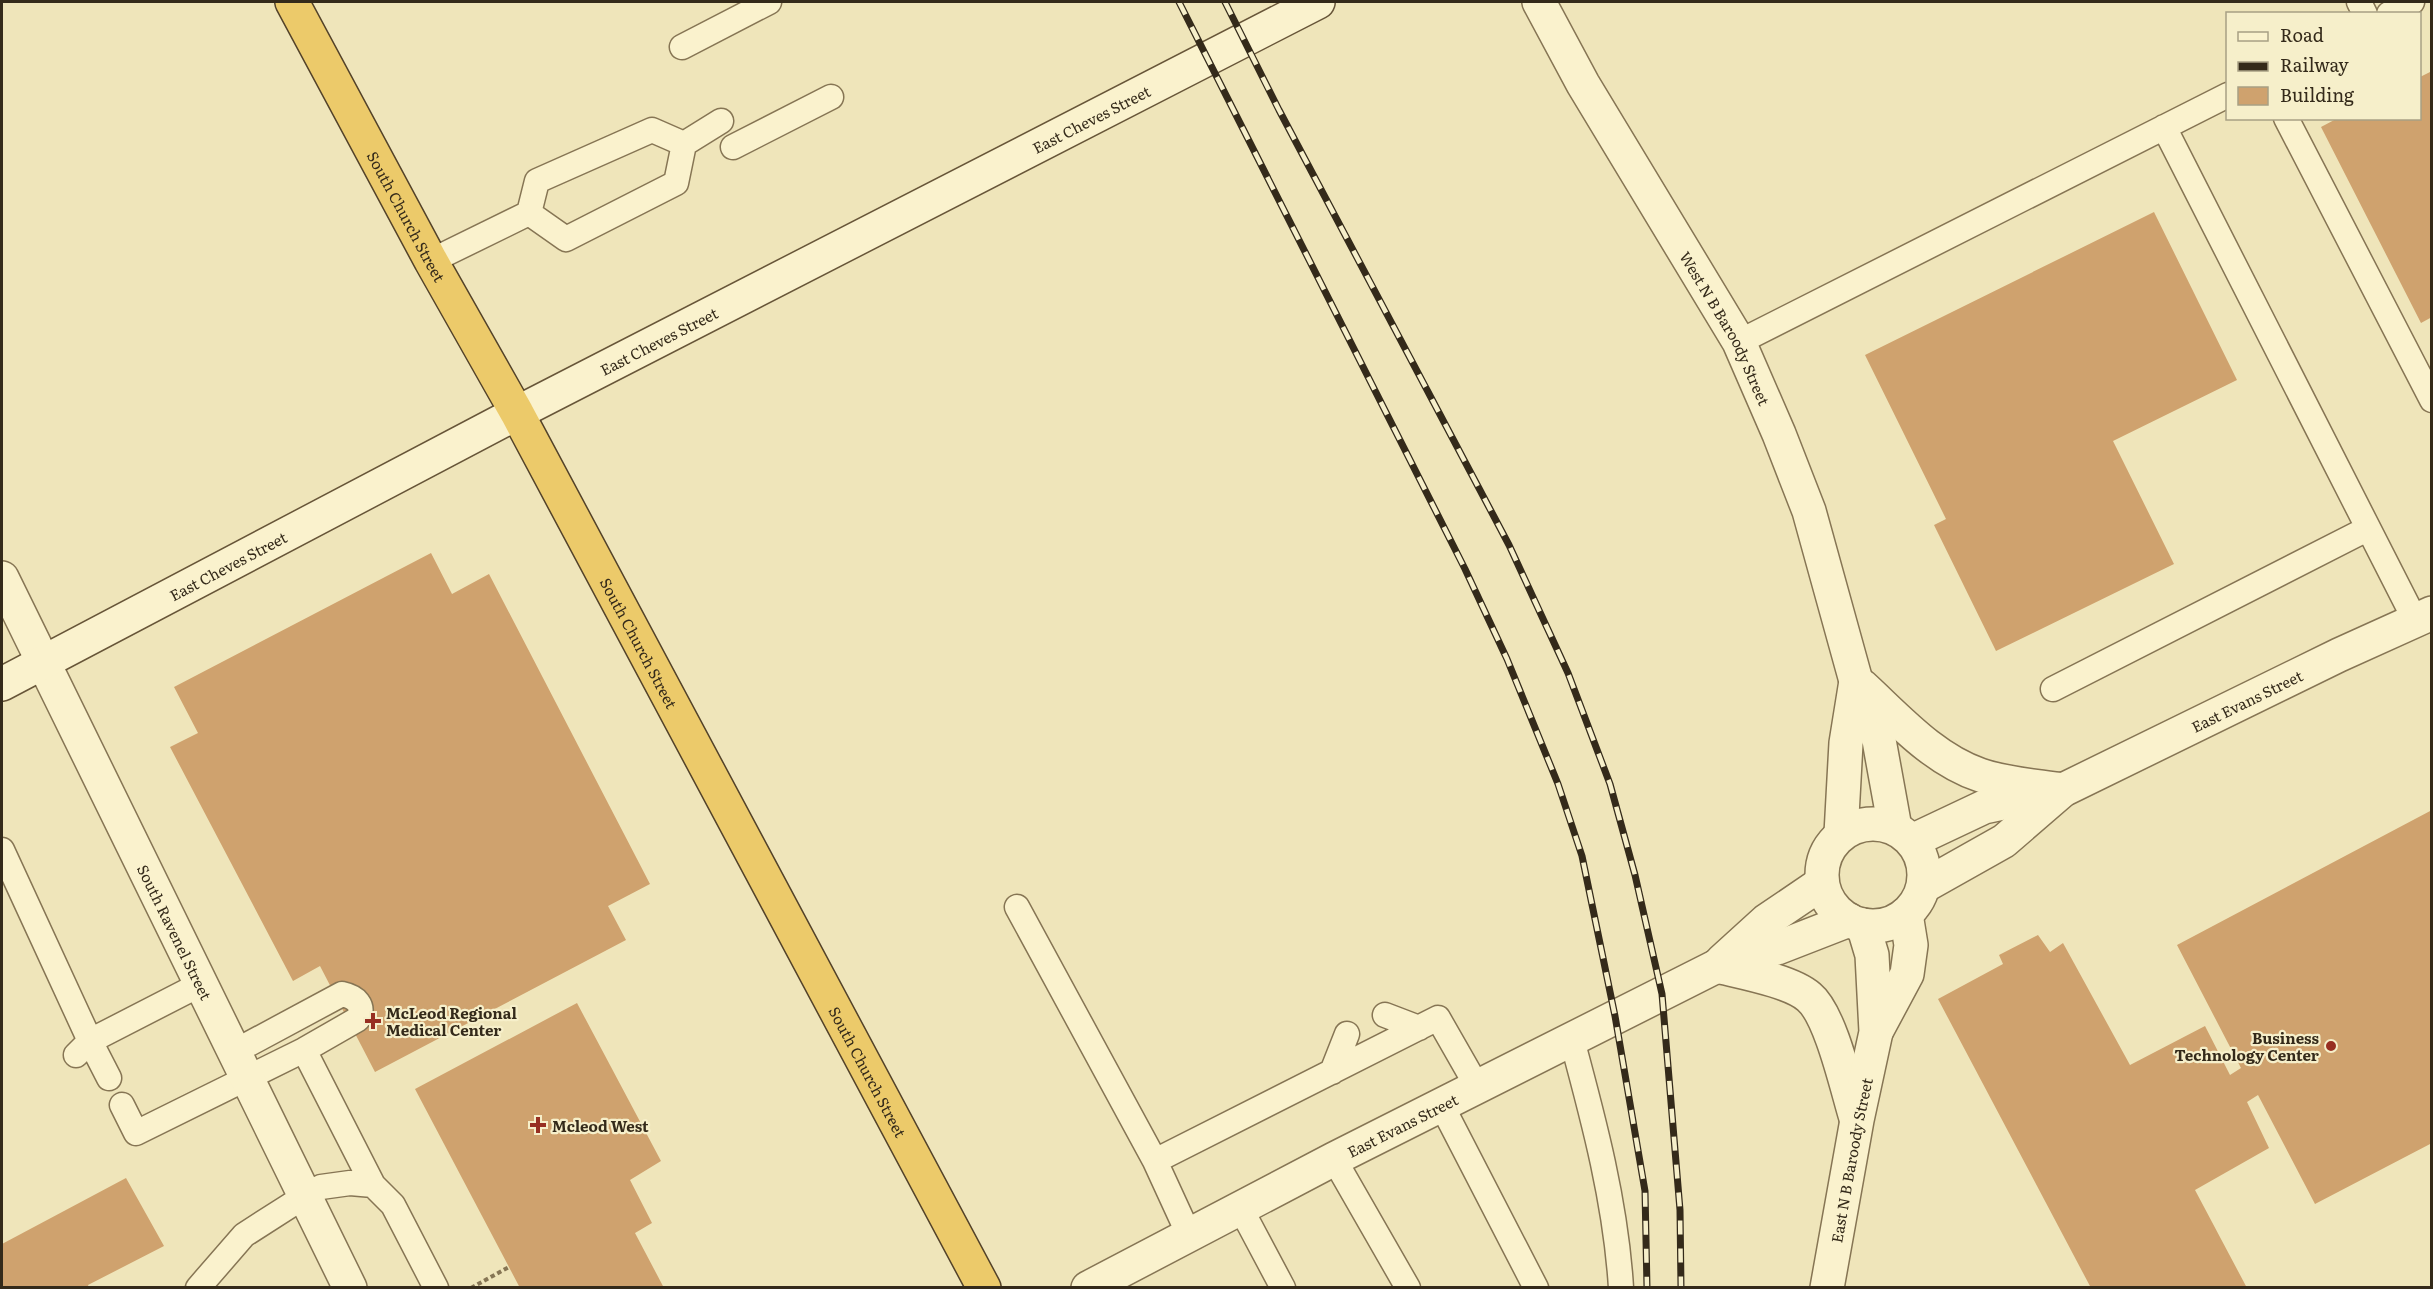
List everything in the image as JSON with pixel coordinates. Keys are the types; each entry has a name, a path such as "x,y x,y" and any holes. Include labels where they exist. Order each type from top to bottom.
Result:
{"highway":[{"name":"South Church Street","path":"291,2 431,261 517,413 984,1287"}],"street":[{"name":"East Cheves Street","path":"2,684 517,413 1318,2"},
{"name":"West N B Baroody Street","path":"1539,2 1583,84 1739,342 1809,511 1856,681 1880,740 1903,834"},
{"name":"South Ravenel Street","path":"2,578 350,1287"},
{"name":"East Evans Street","path":"1903,834 1984,807 2063,790 2339,655 2423,617"},
{"name":"West N B Baroody Street","path":"1841,834 1846,743 1856,681"},
{"path":"1856,681 1919,739 1947,759 1981,776 2063,790"},
{"name":"East Evans Street","path":"1924,886 2004,841 2063,790"},
{"path":"1867,823 1903,834 1923,862 1925,874 1924,886 1915,906 1894,922 1878,926 1856,923 1836,911 1827,898 1822,883 1825,856 1841,834 1867,823"},
{"name":"East Evans Street","path":"1717,966 1766,921 1822,883"},
{"name":"East N B Baroody Street","path":"1876,1032 1907,974 1911,945 1906,914"},
{"name":"East Evans Street","path":"1088,1287 1717,966 1856,923"},
{"name":"East N B Baroody Street","path":"1827,1287 1857,1120 1876,1032 1872,955 1856,923"},
{"path":"1717,966 1790,986 1809,996 1827,1024 1857,1120"}],"lane":[{"path":"682,47 769,2"},
{"path":"2393,12 2412,2"},
{"path":"1739,342 2226,96"},
{"path":"733,147 831,97"},
{"path":"2287,120 2432,400"},
{"path":"529,213 566,239 676,183 684,144 721,121"},
{"path":"2164,127 2367,529 2423,617"},
{"path":"431,261 529,213 537,181 652,129 684,144"},
{"path":"2053,689 2367,529"},
{"path":"2,850 83,1048 109,1078"},
{"path":"1017,907 1155,1161 1189,1235"},
{"path":"83,1048 201,984"},
{"path":"122,1105 128,1137 241,1066 342,994 351,996 359,1003 361,1012 358,1019 304,1050 241,1066"},
{"path":"1385,1015 1419,1028"},
{"path":"1155,1161 1438,1018 1478,1088"},
{"path":"1332,1072 1347,1034"},
{"path":"1572,1040 1601,1153 1618,1242 1621,1287"},
{"path":"304,1050 373,1185 393,1205 436,1287"},
{"path":"1442,1106 1536,1287"},
{"path":"1334,1160 1408,1287"},
{"path":"198,1287 244,1235 305,1196 321,1187 350,1183 373,1185"},
{"path":"1241,1209 1283,1287"}],"path":[{"path":"471,1287 510,1267"}],"building":[{"path":"2432,71 2432,317 2421,323 2321,127 2334,120 2421,120 2421,76"},
{"path":"2154,212 2237,380 2113,441 2174,564 1996,651 1934,525 1946,519 1865,355"},
{"path":"431,553 452,594 489,574 650,884 608,906 626,940 375,1072 320,966 293,981 170,747 198,733 174,687"},
{"name":"Business Technology Center","path":"2432,810 2432,1143 2315,1204 2258,1095 2247,1102 2269,1148 2195,1190 2247,1288 2091,1288 1938,999 2003,964 1999,955 2038,935 2050,952 2063,943 2130,1065 2205,1026 2230,1075 2241,1068 2177,945"},
{"name":"Mcleod West","path":"577,1003 661,1161 630,1180 652,1223 635,1233 664,1288 520,1288 415,1089"},
{"path":"126,1178 164,1246 88,1285 89,1288 2,1288 2,1244"}],"railway":[{"path":"1179,2 1465,569 1507,659 1558,784 1582,856 1615,1016 1645,1191 1647,1288"},
{"path":"1225,2 1279,110 1509,545 1568,673 1610,784 1635,875 1662,994 1680,1210 1681,1288"}],"place":[{"name":"McLeod Regional Medical Center","path":"373,1021"},
{"name":"Business Technology Center","path":"2331,1046"},
{"name":"Mcleod West","path":"538,1125"}]}
